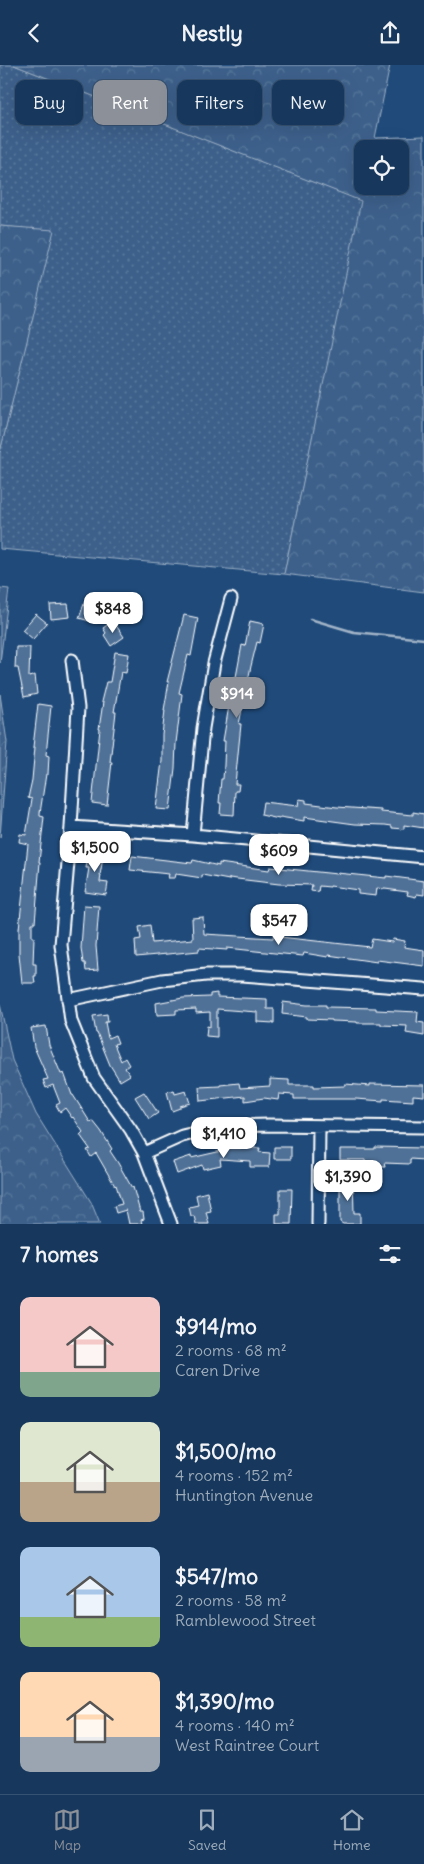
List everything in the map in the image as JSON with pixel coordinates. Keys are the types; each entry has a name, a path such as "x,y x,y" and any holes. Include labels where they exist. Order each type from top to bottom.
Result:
{"street":[{"path":"193,835 204,719 214,663 231,599"},
{"path":"72,660 78,708 72,827 61,945 71,1021 94,1078 131,1130 144,1153 171,1224"},
{"path":"72,827 193,835 424,857"},
{"path":"68,1000 162,980 206,975 242,975 424,989"},
{"path":"144,1153 182,1136 207,1129 234,1126 424,1127"},
{"path":"318,1224 319,1127"}],"green space":[{"path":"0,65 14,65 52,80 15,80 15,125 83,125 83,92 93,96 93,125 167,125 362,201 284,574 0,549 0,452 53,231 0,226"},
{"path":"14,65 390,65 375,138 424,136 424,592 284,574 361,201 167,125 167,80 93,80 93,96 83,92 83,80 52,80"},
{"path":"0,226 54,230 0,452"},
{"path":"0,588 9,589 0,663"},
{"path":"0,694 7,742 0,838"},
{"path":"0,1004 12,1060 36,1114 91,1202 100,1224 0,1224"}],"building":[{"path":"68,604 70,617 51,619 50,605"},
{"path":"84,604 102,610 97,623 79,618"},
{"path":"36,614 47,623 33,639 22,630"},
{"path":"184,615 198,618 191,656 188,655 179,693 182,694 170,810 156,809 162,761 164,710 169,682 167,682"},
{"path":"113,621 124,637 111,646 104,635 106,633 103,628"},
{"path":"250,621 264,624 260,643 257,642 251,666 239,724 241,724 235,784 239,784 238,791 235,791 234,815 220,814 221,803 219,803 221,779 223,779 225,741 223,741 232,688 230,688 233,677 236,677 242,645 245,646"},
{"path":"16,647 30,647 29,677 35,675 37,694 24,697 18,668 15,668"},
{"path":"115,652 129,654 126,673 121,672 114,712 116,712 107,805 92,803 103,702 101,702 106,682 110,682"},
{"path":"38,704 51,706 46,755 49,756 48,774 46,774 40,813 40,816 44,817 35,923 32,923 32,937 34,937 33,964 36,964 36,976 34,976 35,983 22,983 19,929 28,844 19,842 20,834 26,835 32,799 28,798 32,780 35,747 33,747"},
{"path":"299,799 306,800 306,803 337,807 381,810 381,812 413,815 413,812 424,814 424,828 404,825 404,829 385,825 355,824 304,817 304,821 280,817 279,819 261,815 263,802 298,806"},
{"path":"89,849 104,852 100,882 108,883 106,895 85,892 89,868 86,868"},
{"path":"132,856 192,863 193,860 219,866 219,863 269,870 270,867 386,878 386,876 424,881 424,895 417,894 416,897 407,895 408,892 377,888 376,896 358,894 358,890 330,886 319,886 318,892 311,891 312,885 279,884 229,878 229,880 202,875 202,878 176,874 175,878 168,878 169,874 130,870"},
{"path":"84,905 99,906 96,946 98,970 86,971 85,963 83,963 81,948"},
{"path":"203,917 204,934 273,938 274,930 281,931 280,937 370,947 372,939 392,942 393,939 405,941 404,947 424,950 424,966 328,955 328,957 304,953 303,956 227,948 227,950 199,948 199,951 136,957 135,940 141,939 139,927 150,925 152,943 193,939 192,918"},
{"path":"217,993 217,997 267,999 267,1009 274,1009 274,1023 257,1022 257,1012 217,1009 217,1037 206,1036 207,1026 210,1027 210,1012 196,1013 196,1009 176,1010 176,1014 157,1015 156,1003 183,998 210,997 210,994"},
{"path":"283,1002 326,1005 326,1007 376,1008 376,1010 418,1012 417,1022 424,1023 424,1036 406,1033 407,1026 307,1019 307,1017 282,1014"},
{"path":"107,1014 108,1022 105,1022 108,1038 115,1035 118,1043 114,1044 121,1061 125,1058 129,1065 125,1068 130,1075 120,1081 110,1065 96,1033 93,1016"},
{"path":"46,1026 49,1045 61,1074 64,1073 72,1095 90,1122 93,1121 101,1131 112,1149 110,1151 133,1187 140,1212 143,1212 144,1219 141,1220 142,1224 129,1224 126,1210 116,1213 114,1206 122,1204 116,1185 96,1153 91,1157 87,1150 90,1149 80,1135 83,1132 73,1117 65,1108 60,1112 56,1105 60,1103 53,1085 46,1088 43,1080 48,1079 34,1047 31,1028"},
{"path":"270,1079 289,1080 289,1085 314,1085 314,1087 345,1086 345,1084 370,1086 370,1084 424,1085 424,1096 413,1095 413,1101 383,1099 383,1101 294,1099 294,1095 279,1094 278,1100 264,1098 245,1101 245,1096 200,1101 199,1087 239,1083 240,1088 270,1086"},
{"path":"174,1090 175,1094 186,1091 190,1103 172,1111 167,1092"},
{"path":"144,1092 158,1113 149,1119 135,1097"},
{"path":"274,1147 291,1147 291,1159 274,1159"},
{"path":"375,1147 424,1148 424,1160 410,1159 410,1164 384,1163 385,1167 376,1167 376,1171 366,1171 365,1160 340,1160 340,1149 375,1149"},
{"path":"226,1148 260,1148 259,1152 270,1153 269,1167 250,1167 250,1161 220,1159 221,1165 203,1169 202,1165 177,1174 173,1162 191,1156 191,1158 226,1150"},
{"path":"340,1177 353,1177 354,1213 360,1213 360,1224 343,1224 340,1222"},
{"path":"280,1189 292,1189 291,1224 276,1224 276,1214 280,1214"},
{"path":"207,1192 211,1211 206,1212 209,1224 196,1224 194,1216 191,1216 189,1207 198,1205 196,1195"}],"waterway":[{"path":"310,619 354,632 424,639"}]}
